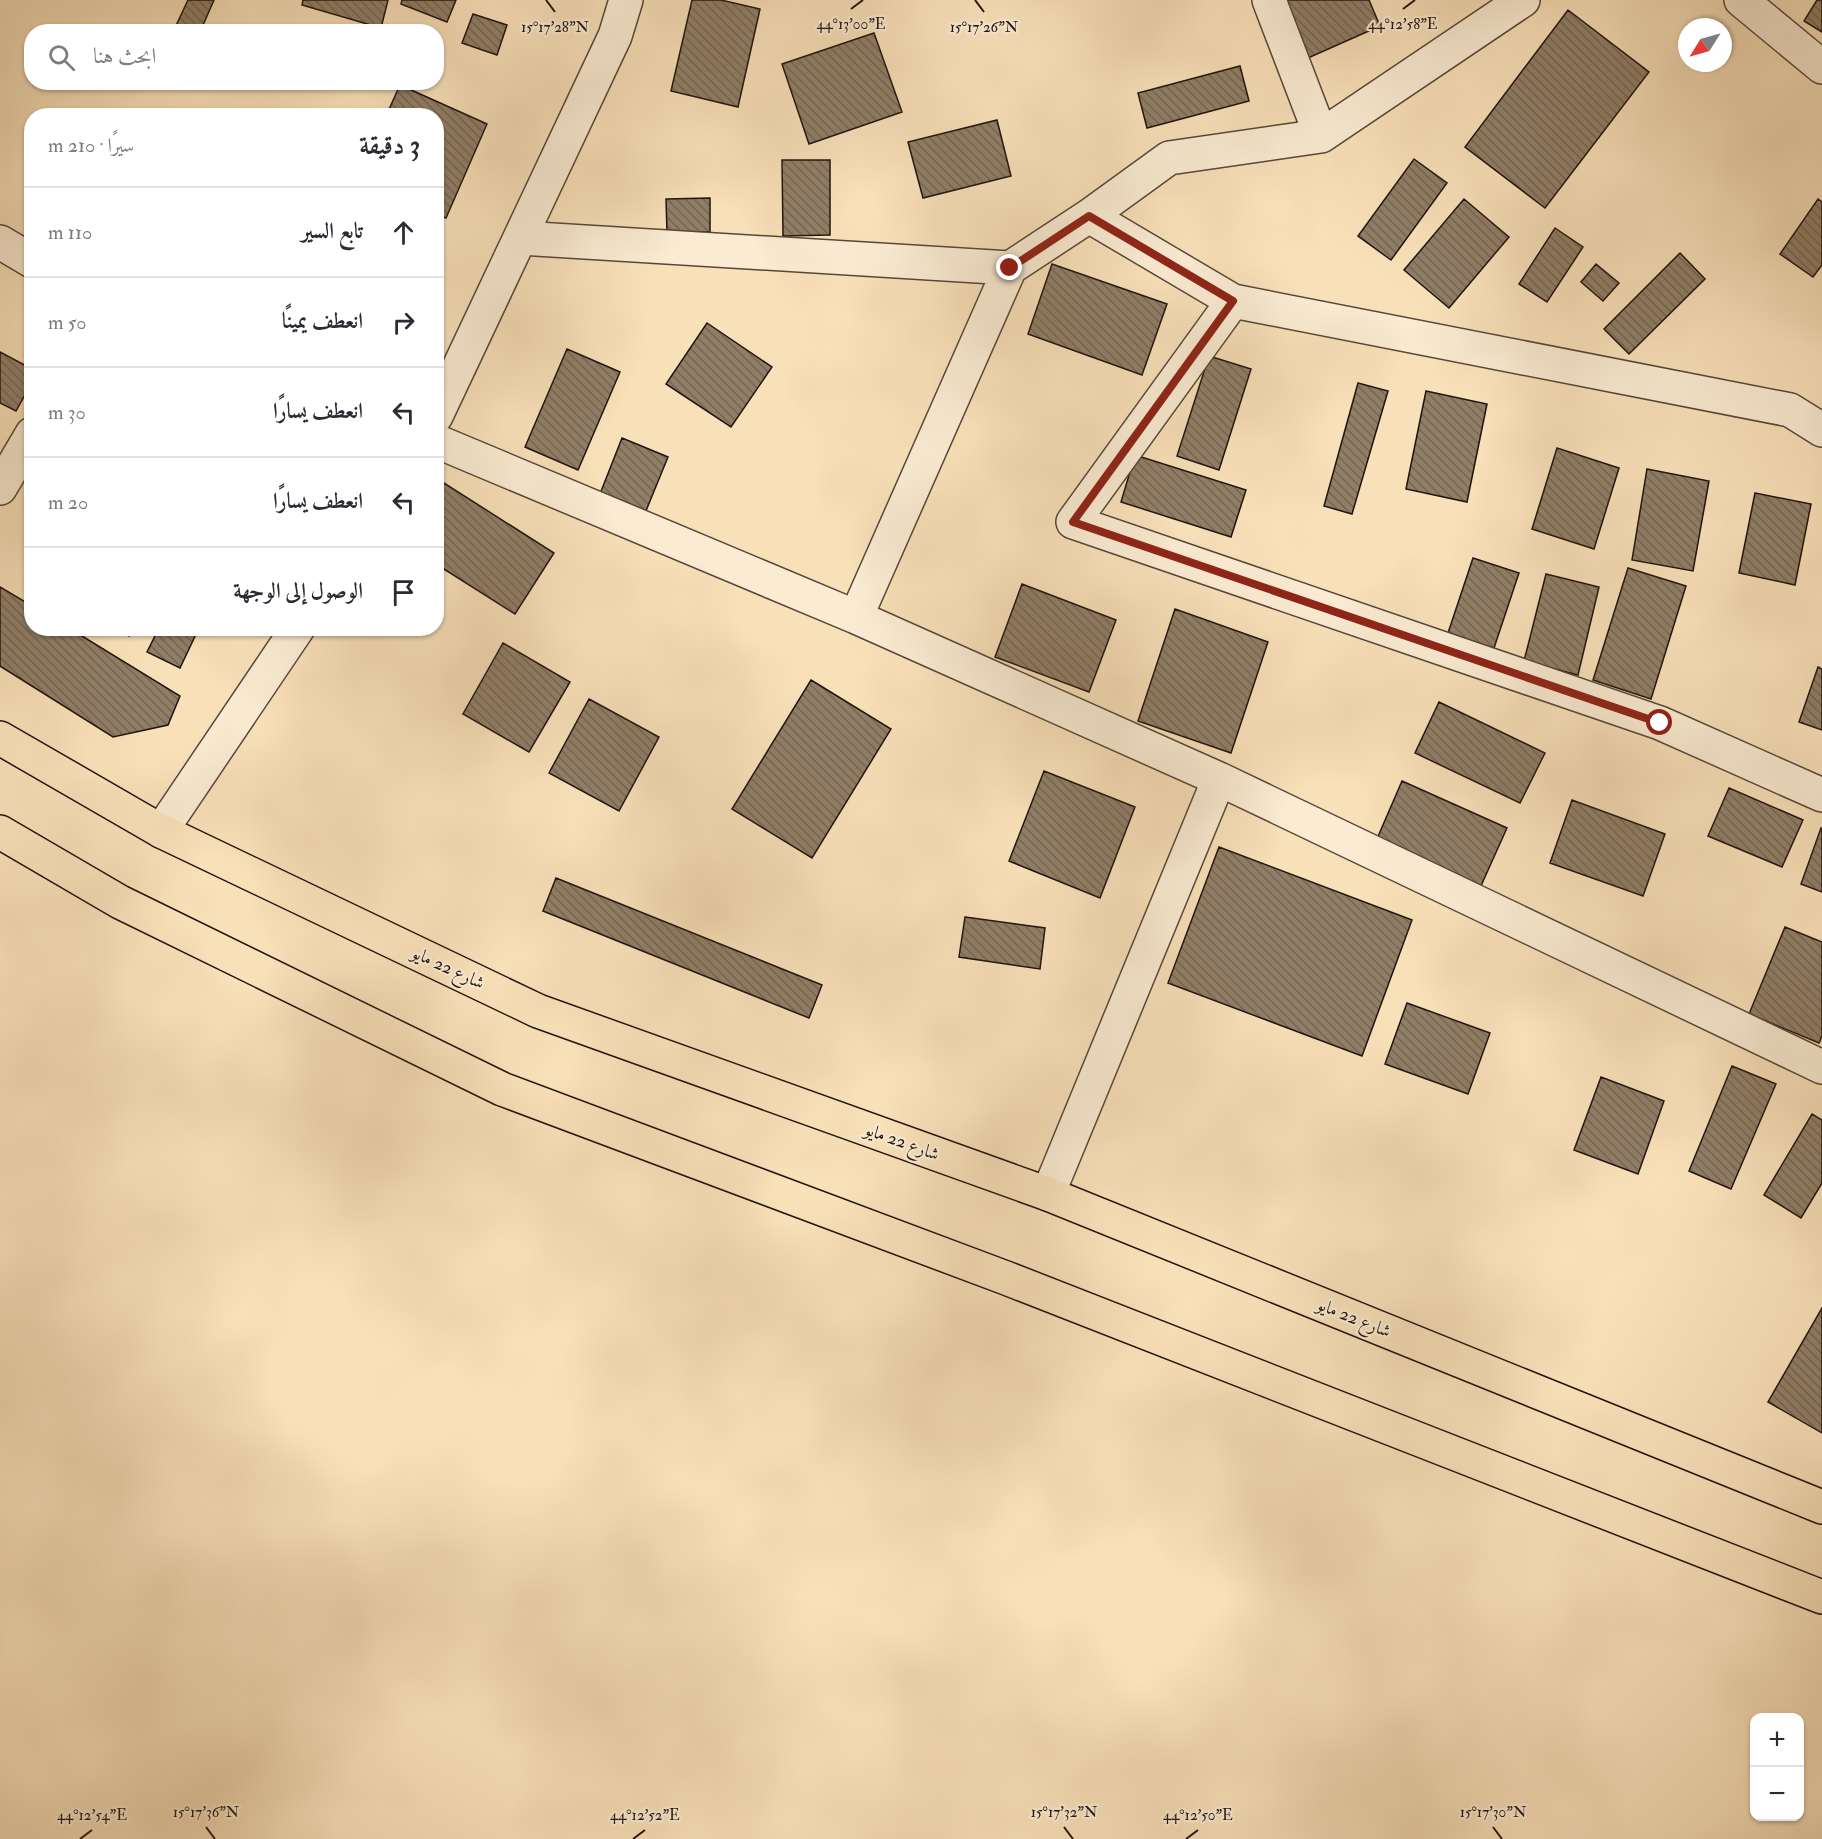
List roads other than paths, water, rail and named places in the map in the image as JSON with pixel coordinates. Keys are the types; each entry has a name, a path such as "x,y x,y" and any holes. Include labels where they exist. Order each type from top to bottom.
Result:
{"main road":[{"name":"شارع 22 مايو","path":"0,738 161,831 538,1011 1048,1194 1822,1507"},
{"path":"0,832 120,902 502,1089 1006,1278 1822,1597"}],"street":[{"path":"444,399 615,36 626,0"},
{"path":"1269,0 1321,136"},
{"path":"856,617 1010,268 1089,216 1170,158 1321,136 1523,0"},
{"path":"1741,0 1822,67"},
{"path":"1089,216 1233,301 1790,410 1822,430"},
{"path":"520,238 1010,268"},
{"path":"0,242 24,256"},
{"path":"1233,301 1073,522 1660,723 1822,795"},
{"path":"444,444 856,617 1219,779 1822,1067"},
{"path":"0,488 24,448"},
{"path":"161,831 293,636"},
{"path":"1048,1194 1219,779"}]}
